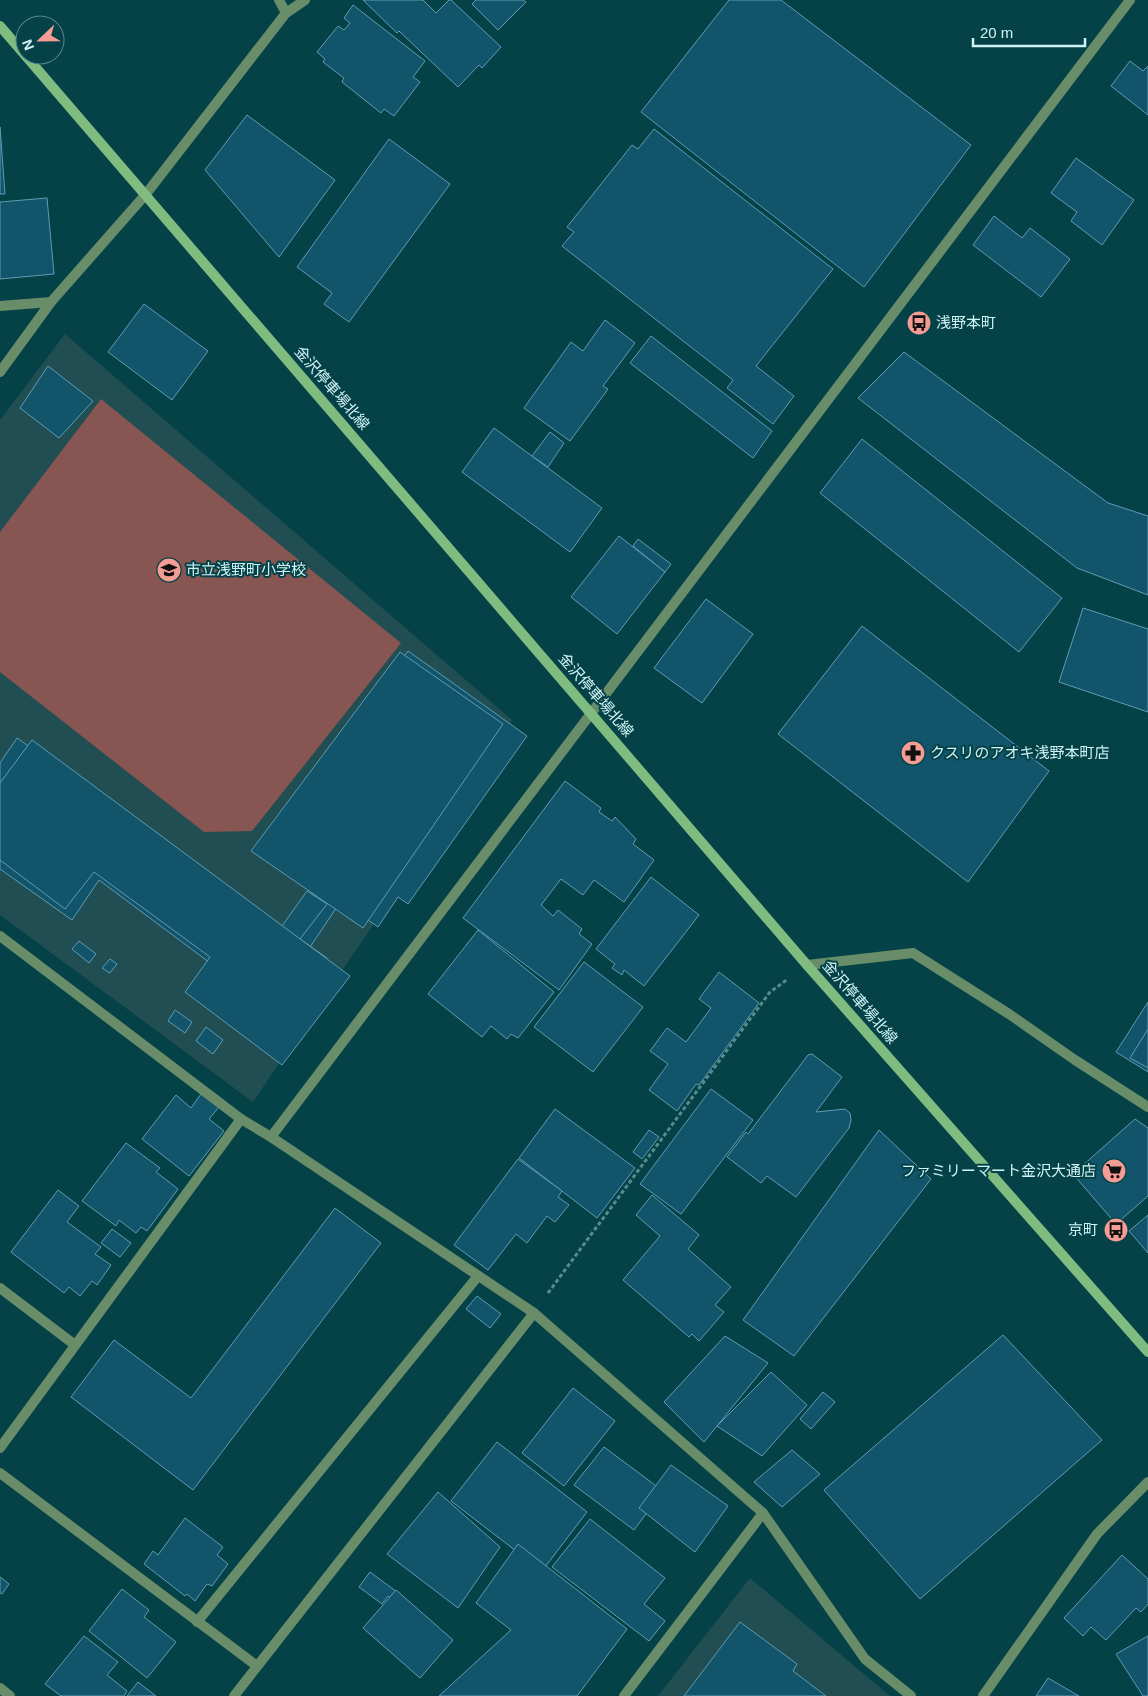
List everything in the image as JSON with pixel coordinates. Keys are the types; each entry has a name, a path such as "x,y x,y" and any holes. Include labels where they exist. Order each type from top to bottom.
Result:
{"main road":[{"name":"金沢停車場北線","path":"0,26 15,43"},
{"name":"金沢停車場北線","path":"34,65 807,965 1148,1352"}],"street":[{"path":"278,0 286,13"},
{"path":"0,372 51,302 146,194 286,13 305,0"},
{"path":"271,1137 1130,0"},
{"path":"0,306 51,302"},
{"path":"0,936 241,1119 271,1137 534,1313 763,1513 865,1659 910,1696"},
{"path":"807,965 913,953 1009,1014 1075,1060 1148,1107"},
{"path":"0,1448 241,1119"},
{"path":"197,1622 478,1276"},
{"path":"0,1288 75,1345"},
{"path":"234,1696 534,1313"},
{"path":"0,1473 257,1666"},
{"path":"983,1696 1097,1534 1148,1482"},
{"path":"624,1696 763,1513"},
{"path":"0,1688 10,1696"}],"path":[{"path":"534,1313 770,992 807,965"}],"shaded area":[{"name":"市立浅野町小学校","path":"65,334 512,720 253,1102 0,915 0,420"},
{"path":"101,399 401,643 252,831 204,832 0,672 0,532"},
{"path":"750,1578 890,1696 658,1696"}],"building":[{"path":"363,0 423,0 436,13 451,0 501,47 482,68 479,65 458,87"},
{"path":"476,0 523,0 526,2 498,30 472,4"},
{"path":"729,0 781,0 971,145 864,287 641,112"},
{"path":"353,5 425,61 413,77 420,82 394,116 384,109 381,113 342,82 344,78 323,62 325,59 317,52 338,26 344,30 350,23 344,18"},
{"path":"1130,61 1143,71 1148,66 1148,115 1111,86"},
{"path":"247,115 335,180 279,257 205,170"},
{"path":"0,127 5,194 0,194"},
{"path":"654,129 833,269 756,366 794,396 773,424 727,388 733,380 562,246 574,232 567,227 632,145 638,149"},
{"path":"389,139 450,184 349,322 324,304 332,293 297,267"},
{"path":"1076,158 1134,200 1102,245 1071,221 1077,212 1051,193"},
{"path":"47,198 54,274 0,279 0,202"},
{"path":"994,216 1022,238 1030,228 1070,259 1041,297 973,245"},
{"path":"144,304 208,351 172,400 108,352"},
{"path":"605,320 635,343 603,386 608,389 570,441 524,408 571,342 583,351"},
{"path":"651,336 772,431 753,458 630,363"},
{"path":"904,352 1108,503 1148,516 1148,595 1077,568 858,398"},
{"path":"48,366 93,401 59,438 20,408"},
{"path":"494,428 602,508 570,552 462,472"},
{"path":"550,432 564,443 548,467 532,456"},
{"path":"862,439 1062,598 1019,652 820,493"},
{"path":"619,536 665,572 617,634 571,597"},
{"path":"638,539 671,564 665,572 633,546"},
{"path":"706,599 753,634 702,703 654,668"},
{"path":"1083,608 1148,629 1148,712 1059,682"},
{"name":"クスリのアオキ浅野本町店","path":"862,626 1049,771 968,882 778,734"},
{"path":"408,651 527,736 408,904 398,897 378,927 341,901 310,947 290,932 322,887 272,852 294,822 288,818"},
{"path":"400,652 503,724 363,928 251,851"},
{"path":"17,738 282,926 307,891 327,904 300,939 327,958 285,1019 99,880 72,920 0,869 0,763"},
{"path":"32,740 350,976 282,1065 185,992 210,957 94,872 65,909 0,860 0,783"},
{"path":"565,781 601,808 599,812 612,821 615,817 636,839 633,844 654,860 624,902 594,880 583,895 561,879 541,905 553,916 558,910 582,929 579,934 592,944 559,990 463,918"},
{"path":"651,877 699,915 644,986 624,970 622,975 612,968 615,964 596,949"},
{"path":"478,930 554,992 518,1038 511,1034 507,1039 491,1026 482,1037 428,994"},
{"path":"79,941 96,954 89,963 72,949"},
{"path":"110,959 117,964 110,973 102,968"},
{"path":"584,962 643,1007 593,1072 534,1027"},
{"path":"719,972 759,1003 699,1085 696,1084 677,1111 649,1090 668,1064 650,1051 667,1028 686,1042 711,1008 699,999"},
{"path":"1148,1002 1148,1072 1116,1052"},
{"path":"175,1010 192,1022 185,1033 168,1021"},
{"path":"206,1027 223,1040 213,1054 196,1041"},
{"path":"1148,1029 1148,1068 1130,1058"},
{"path":"812,1054 842,1077 816,1112 845,1109 850,1113 851,1120 849,1128 796,1197 767,1176 761,1183 727,1157 746,1132 748,1134 808,1055"},
{"path":"711,1089 753,1120 681,1214 640,1184"},
{"path":"201,1094 219,1107 209,1119 224,1131 189,1176 142,1139 176,1095 191,1108"},
{"path":"555,1109 635,1168 597,1218 519,1158"},
{"path":"1135,1119 1148,1128 1148,1196 1116,1224 1073,1174"},
{"path":"649,1130 659,1137 642,1159 633,1152"},
{"path":"879,1130 931,1179 794,1356 743,1320"},
{"path":"126,1143 160,1168 156,1172 178,1189 147,1231 141,1227 136,1233 119,1220 116,1226 82,1201"},
{"path":"518,1159 562,1191 558,1197 569,1205 555,1222 547,1216 527,1243 516,1234 488,1270 454,1245"},
{"path":"58,1190 79,1206 67,1222 101,1247 95,1254 111,1265 97,1285 92,1281 80,1296 69,1287 64,1293 11,1252"},
{"path":"652,1195 699,1235 688,1249 731,1287 715,1305 724,1312 699,1341 692,1334 689,1337 623,1280 660,1236 636,1215"},
{"path":"335,1208 381,1243 193,1490 71,1397 114,1340 191,1398"},
{"path":"1148,1215 1148,1253 1129,1231"},
{"path":"112,1229 131,1243 120,1257 101,1243"},
{"path":"477,1296 501,1314 490,1328 466,1309"},
{"path":"1003,1335 1102,1440 920,1599 824,1490"},
{"path":"725,1336 768,1363 704,1442 664,1402"},
{"path":"771,1372 807,1405 762,1456 717,1426"},
{"path":"573,1388 615,1421 564,1486 522,1453"},
{"path":"823,1392 835,1402 811,1429 800,1419"},
{"path":"497,1442 587,1512 542,1571 451,1501"},
{"path":"604,1447 663,1491 634,1530 574,1485"},
{"path":"792,1450 820,1474 782,1507 754,1482"},
{"path":"671,1465 728,1506 695,1552 639,1508"},
{"path":"438,1492 500,1547 458,1608 387,1554"},
{"path":"185,1518 223,1547 217,1555 228,1564 212,1586 207,1584 195,1601 187,1594 185,1596 144,1564 153,1551 158,1555"},
{"path":"590,1519 665,1578 644,1604 665,1621 649,1641 552,1567"},
{"path":"518,1544 627,1629 577,1696 439,1696 511,1630 476,1603"},
{"path":"1122,1555 1148,1579 1148,1604 1141,1612 1136,1608 1106,1640 1091,1627 1083,1636 1064,1618"},
{"path":"370,1572 401,1595 396,1602 388,1596 382,1604 359,1587"},
{"path":"0,1577 9,1584 2,1594 0,1593"},
{"path":"122,1589 149,1610 144,1617 176,1642 147,1678 89,1631"},
{"path":"396,1590 453,1640 420,1678 363,1628"},
{"path":"740,1622 797,1664 793,1671 826,1696 684,1696"},
{"path":"84,1636 118,1662 107,1675 127,1691 124,1696 61,1696 45,1684"},
{"path":"1148,1636 1148,1696 1143,1696 1116,1654"},
{"path":"1048,1678 1079,1696 1036,1696"},
{"path":"138,1682 156,1696 127,1696"}],"place":[{"name":"浅野本町","path":"919,323"},
{"name":"市立浅野町小学校","path":"169,570"},
{"name":"クスリのアオキ浅野本町店","path":"913,753"},
{"name":"ファミリーマート金沢大通店","path":"1114,1171"},
{"name":"京町","path":"1116,1230"}]}
